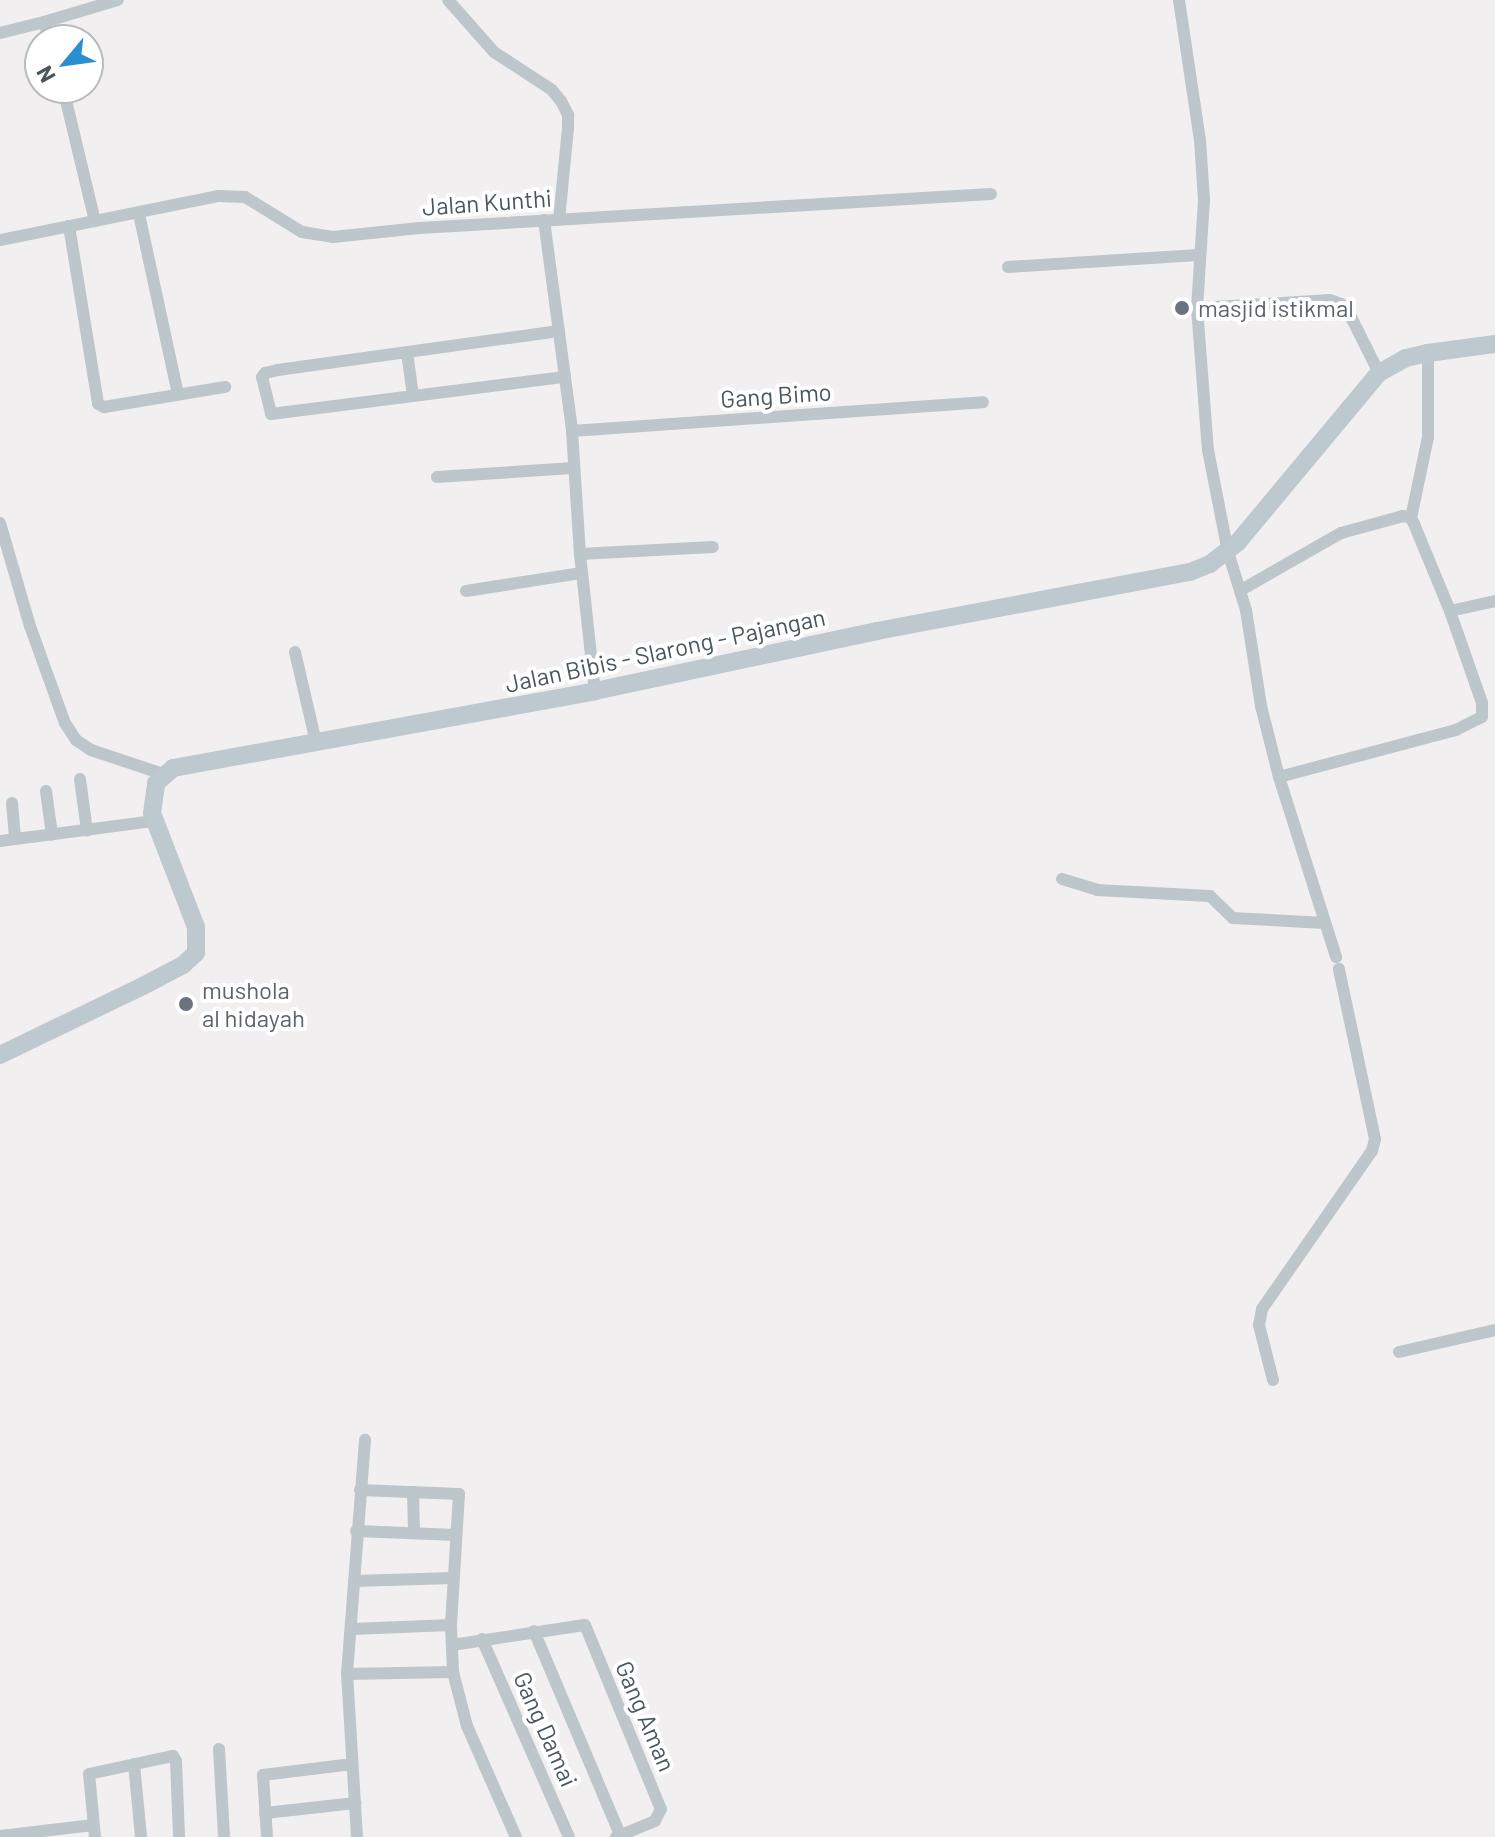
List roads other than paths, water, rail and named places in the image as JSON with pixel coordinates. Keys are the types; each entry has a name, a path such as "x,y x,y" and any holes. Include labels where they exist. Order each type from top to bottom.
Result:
{"main road":[{"name":"Jalan Bibis - Slarong - Pajangan","path":"163,774 183,765 595,691 877,631 1174,576 1210,564 1228,552 1379,373 1406,358 1495,344"},
{"path":"0,1055 143,986 183,965 196,953 196,927 155,821 153,798 156,783 163,774"}],"street":[{"path":"0,33 118,0"},
{"path":"448,0 494,52 552,90 561,101 568,115 568,128 559,220"},
{"path":"1179,0 1200,126 1204,200 1197,308 1204,424 1228,552 1241,590 1261,706 1279,777 1337,963 1375,1139 1372,1151 1262,1309 1259,1325 1273,1380"},
{"path":"67,104 95,221"},
{"name":"Jalan Kunthi","path":"0,240 231,196 257,203 302,232 333,237 544,220 991,194"},
{"path":"139,214 178,394"},
{"path":"544,220 572,431 581,573 595,691"},
{"path":"69,226 98,404 104,407 225,387"},
{"path":"1008,267 1199,255"},
{"path":"1197,308 1330,300 1341,304 1350,315 1379,373"},
{"path":"559,331 269,372 262,377 271,414 565,377"},
{"path":"407,352 413,396"},
{"path":"1279,777 1456,730 1482,717 1482,703 1450,611 1411,518 1428,437 1428,353"},
{"name":"Gang Bimo","path":"572,431 983,402"},
{"path":"437,477 573,468"},
{"path":"1241,590 1341,533 1403,516 1411,518"},
{"path":"0,523 30,626 65,723 76,740 91,750 163,774"},
{"path":"580,554 713,547"},
{"path":"466,591 581,573"},
{"path":"1450,611 1495,601"},
{"path":"295,652 316,742"},
{"path":"80,779 87,831"},
{"path":"46,791 52,835"},
{"path":"12,803 15,839"},
{"path":"0,841 155,821"},
{"path":"1062,879 1097,890 1210,896 1233,918 1325,923"},
{"path":"1399,1352 1495,1330"},
{"path":"357,1837 347,1674 365,1440"},
{"path":"360,1490 459,1494 451,1625 453,1672 467,1726 516,1837"},
{"path":"413,1492 414,1533"},
{"path":"356,1531 456,1535"},
{"path":"354,1581 453,1578"},
{"path":"352,1629 451,1625"},
{"name":"Gang Aman","path":"534,1631 585,1625 661,1809 655,1821 619,1836"},
{"path":"452,1645 534,1631 619,1836"},
{"name":"Gang Damai","path":"482,1639 569,1837"},
{"path":"347,1674 453,1672"},
{"path":"219,1749 224,1837"},
{"path":"0,1836 94,1831 87,1782 92,1771 176,1758 179,1837"},
{"path":"134,1764 141,1837"},
{"path":"267,1837 261,1779 265,1773 352,1764"},
{"path":"265,1813 355,1803"}],"place":[{"name":"masjid istikmal","path":"1182,308"},
{"name":"mushola al hidayah","path":"186,1004"}]}
